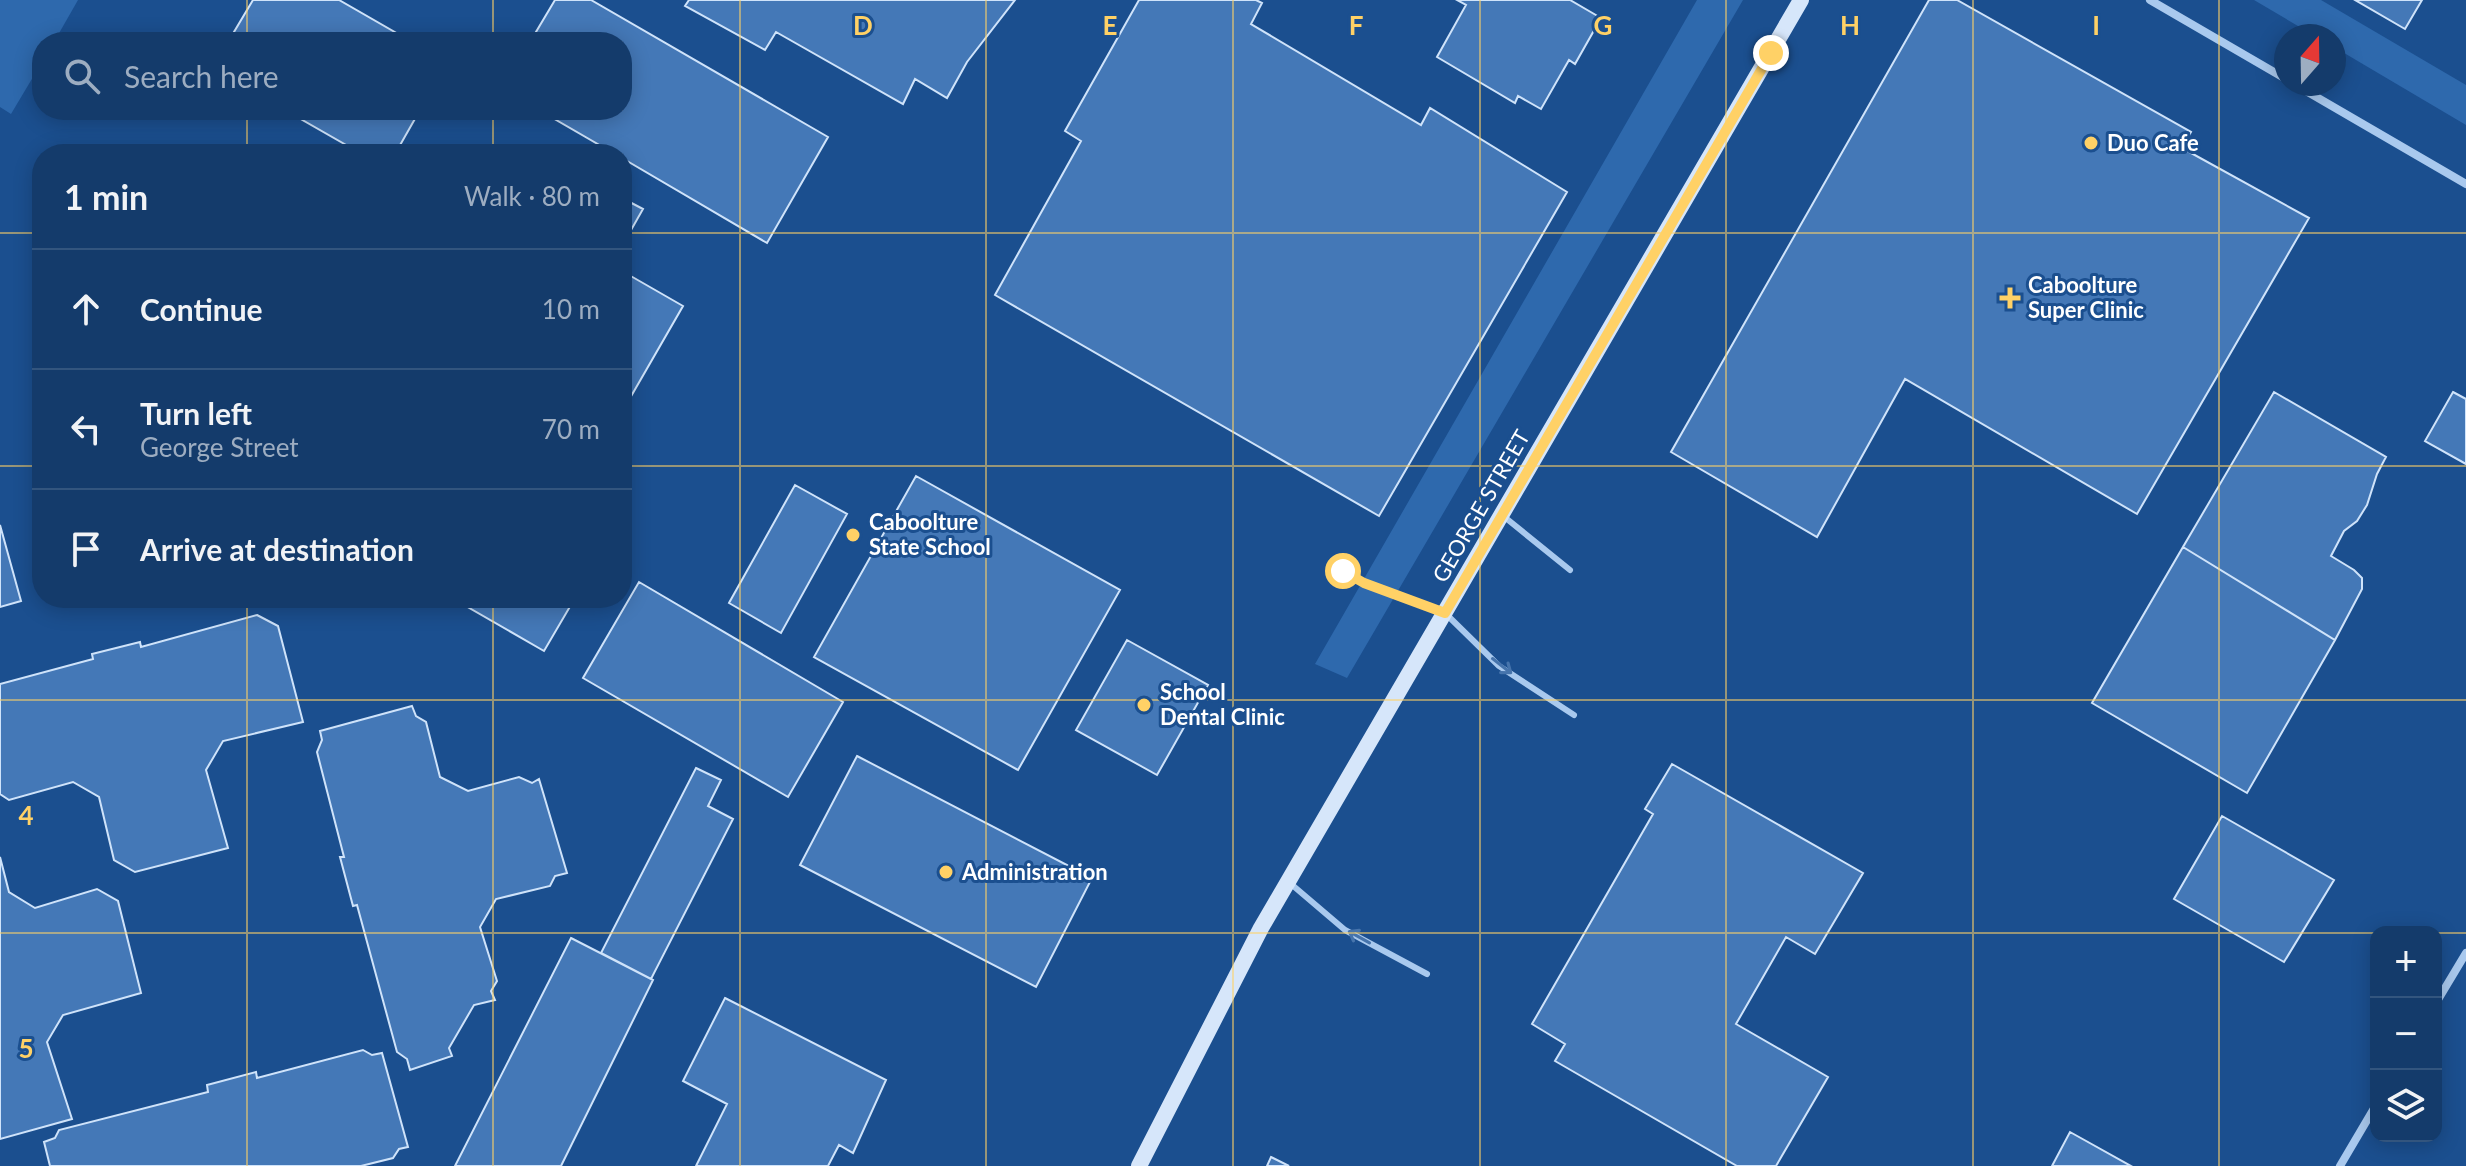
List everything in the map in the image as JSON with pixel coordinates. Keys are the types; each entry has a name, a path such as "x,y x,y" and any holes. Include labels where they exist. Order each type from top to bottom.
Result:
{"street":[{"name":"GEORGE STREET","path":"1139,1166 1261,928 1801,0"},
{"path":"2150,0 2274,72"},
{"path":"2315,96 2466,184"},
{"path":"2439,998 2466,953"},
{"path":"2343,1165 2370,1116"}],"lane":[{"path":"1502,515 1570,570"},
{"path":"1343,571 1364,583 1445,613 1499,666 1574,715"},
{"path":"1288,882 1345,930 1427,974"}],"shaded area":[{"path":"0,0 78,0 60,32 32,32 32,79 11,114 0,107"},
{"path":"1697,0 1743,0 1347,678 1315,664"},
{"path":"2254,0 2321,0 2466,85 2466,125 2346,54 2346,24 2295,24"}],"building":[{"path":"253,0 339,0 395,32 234,32"},
{"path":"555,0 591,0 828,137 767,243 632,164 632,144 598,144 556,120 632,120 632,32 536,32"},
{"path":"689,0 1015,0 967,62 947,98 915,79 903,104 776,32 765,50 685,6"},
{"path":"1139,0 1256,0 1262,3 1251,24 1421,125 1430,108 1567,192 1379,516 995,295 1081,141 1065,131"},
{"path":"1457,0 1570,0 1601,18 1575,64 1569,60 1541,109 1518,96 1515,103 1437,57 1466,5"},
{"name":"Caboolture Super Clinic","path":"1929,0 1957,0 2191,132 2182,148 2309,218 2137,514 1905,379 1817,537 1671,452"},
{"path":"2355,0 2422,0 2405,29"},
{"path":"302,120 414,120 401,144 344,144"},
{"path":"632,203 643,209 632,228"},
{"path":"632,277 683,306 632,395"},
{"path":"2274,392 2386,457 2367,505 2357,521 2344,531 2331,556 2362,578 2362,589 2335,640 2183,547"},
{"path":"2453,392 2466,399 2466,464 2425,441"},
{"path":"916,476 1120,590 1018,770 814,657"},
{"path":"795,485 847,514 781,633 729,603"},
{"path":"0,525 21,601 0,607"},
{"path":"2183,547 2335,640 2247,793 2092,703"},
{"path":"639,582 843,702 788,797 583,678 624,608 632,608 632,594"},
{"path":"469,608 569,608 544,651"},
{"path":"257,615 278,626 303,722 223,741 206,770 228,848 135,872 114,860 99,797 73,782 9,800 0,794 0,684 93,659 92,654 140,642 141,647"},
{"name":"School Dental Clinic","path":"1127,640 1208,685 1157,775 1076,730"},
{"path":"412,706 416,716 426,722 440,777 468,791 519,777 532,783 539,779 567,873 555,876 550,886 496,899 480,927 497,981 491,991 495,1000 474,1005 449,1048 452,1056 410,1070 407,1059 397,1052 357,905 353,906 317,752 322,740 320,731"},
{"name":"Administration","path":"857,756 1092,878 1036,987 800,865"},
{"path":"1672,764 1863,873 1815,954 1786,937 1736,1024 1828,1077 1776,1166 1737,1166 1555,1061 1565,1044 1532,1024 1653,814 1645,809"},
{"path":"696,768 721,780 708,806 733,819 651,979 601,953"},
{"path":"2222,816 2334,880 2284,962 2174,899"},
{"path":"0,857 9,892 35,908 97,889 118,901 141,993 63,1015 47,1042 72,1119 0,1139"},
{"path":"571,938 653,980 561,1166 455,1166"},
{"path":"725,998 886,1080 853,1153 839,1145 828,1166 696,1166 727,1104 683,1081"},
{"path":"363,1050 372,1055 382,1053 408,1147 399,1149 393,1158 361,1166 50,1166 44,1142 55,1138 59,1130 208,1092 207,1085 256,1072 257,1078"},
{"path":"2070,1132 2131,1166 2052,1166"},
{"path":"1271,1157 1289,1166 1267,1166"}],"place":[{"name":"Duo Cafe","path":"2091,143"},
{"name":"Caboolture Super Clinic","path":"2010,298"},
{"name":"Caboolture State School","path":"853,535"},
{"name":"School Dental Clinic","path":"1144,705"},
{"name":"Administration","path":"946,872"}],"route":[{"path":"1343,571 1364,583 1445,613 1771,53"}]}
